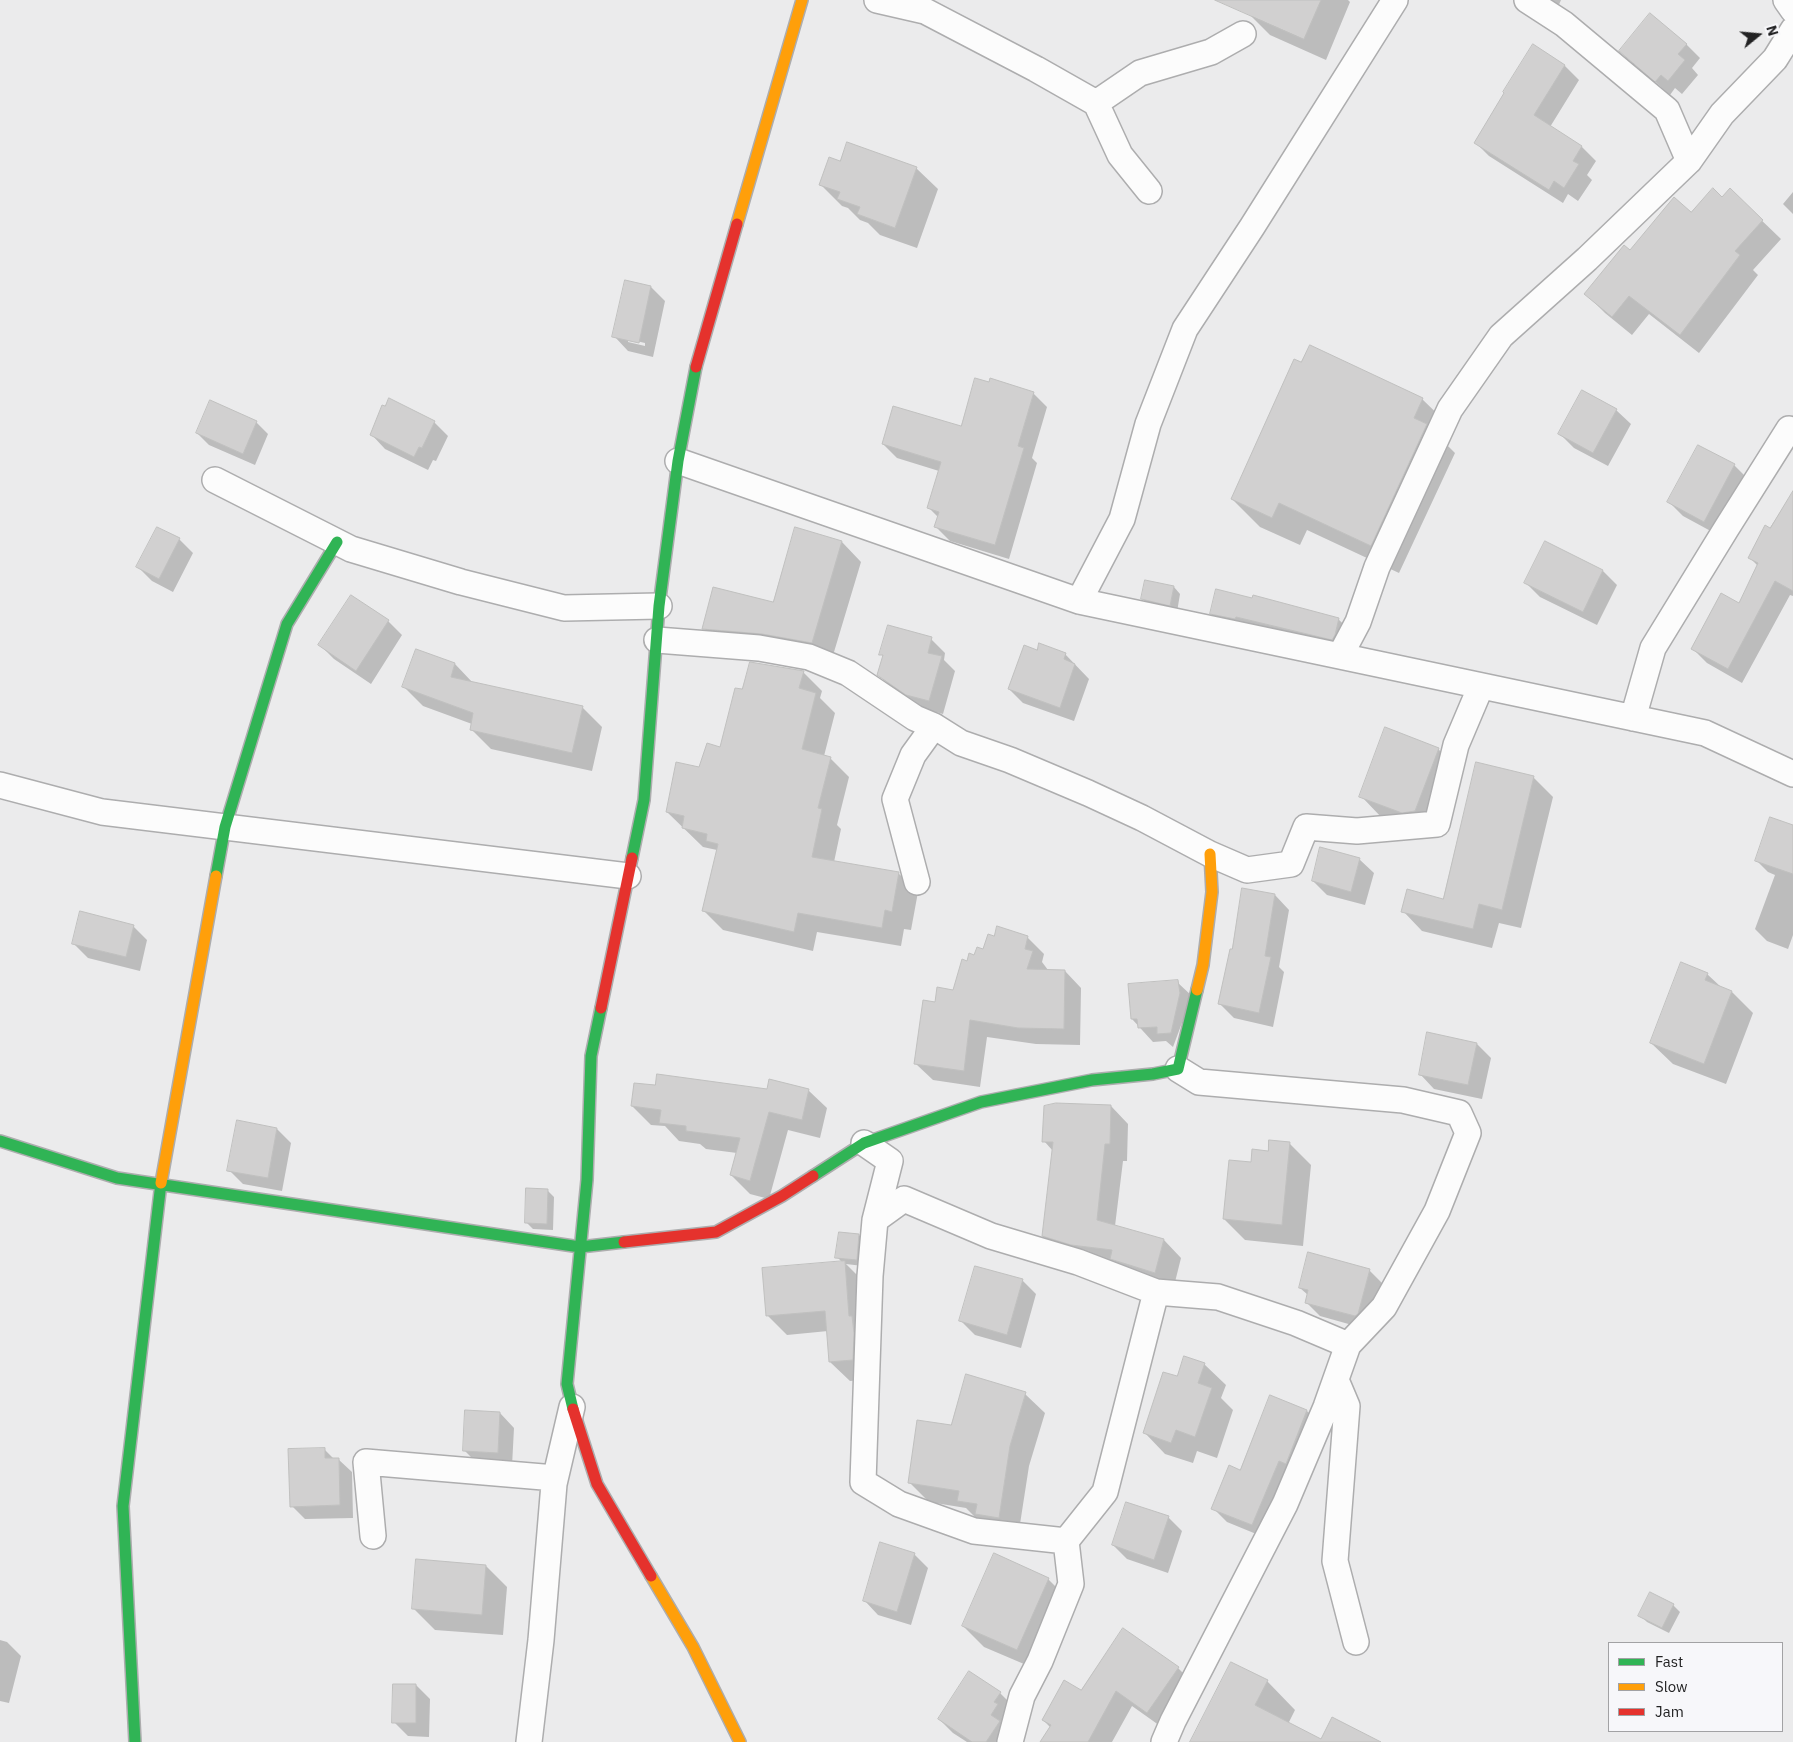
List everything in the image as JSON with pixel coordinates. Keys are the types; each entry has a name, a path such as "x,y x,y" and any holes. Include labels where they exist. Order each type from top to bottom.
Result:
{"street":[{"path":"740,1742 693,1647 597,1484 572,1407 567,1384 587,1180 591,1056 644,800 660,606 678,461 696,368 802,0"},
{"path":"877,0 925,11 1036,69 1096,103 1120,156 1149,191"},
{"path":"1079,601 1122,519 1148,424 1185,329 1252,227 1395,0"},
{"path":"1527,0 1564,24 1668,110 1689,161"},
{"path":"1786,0 1793,10"},
{"path":"1340,656 1358,622 1377,566 1450,409 1501,336 1587,259 1689,161 1722,114 1775,59 1793,30"},
{"path":"1096,103 1140,73 1211,52 1243,34"},
{"path":"1633,718 1653,648 1726,529 1792,428"},
{"path":"678,461 1079,601 1705,734 1793,774"},
{"path":"215,480 350,549 461,582 564,608 660,606"},
{"path":"136,1742 123,1506 161,1184 225,828 287,624 337,542"},
{"path":"657,640 759,648 809,657 848,673 915,718 934,726 961,743 1010,760 1142,818 1210,854 1247,870 1291,864 1306,828 1357,831 1437,824 1456,745 1481,686"},
{"path":"917,882 895,798 913,755 934,726"},
{"path":"0,785 102,812 628,876"},
{"path":"1178,1069 1203,965 1212,892 1210,854"},
{"path":"0,1141 116,1178 580,1247 716,1232 782,1196 864,1143 981,1102 1092,1080 1153,1074 1178,1069 1199,1082 1403,1100 1459,1113 1468,1133 1437,1211 1384,1307 1348,1345 1326,1407 1285,1504 1182,1703 1164,1742"},
{"path":"864,1143 890,1161 875,1220 870,1276 863,1482 899,1504 974,1530 1066,1541"},
{"path":"875,1220 904,1200 992,1236 1078,1262 1156,1292 1218,1296 1348,1345"},
{"path":"1010,1742 1022,1696 1040,1661 1071,1584 1066,1541 1105,1492 1156,1292"},
{"path":"1336,1380 1347,1406 1335,1561 1356,1642"},
{"path":"529,1742 541,1640 555,1478 572,1407"},
{"path":"373,1536 366,1462 555,1478"}],"building":[{"path":"1215,0 1321,0 1304,39"},
{"path":"1650,13 1687,44 1678,54 1685,60 1668,81 1661,75 1655,82 1619,51"},
{"path":"1533,44 1565,65 1534,115 1582,146 1573,161 1579,164 1564,188 1554,181 1549,190 1474,143"},
{"path":"847,142 917,167 895,228 857,214 860,207 837,199 840,192 819,185 829,157 840,161"},
{"path":"1713,188 1722,197 1730,188 1763,220 1735,251 1740,255 1680,335 1629,296 1612,317 1584,294 1624,245 1630,250 1674,197 1691,212"},
{"path":"625,280 651,286 639,343 612,337"},
{"path":"1310,345 1423,398 1414,418 1427,424 1371,546 1279,503 1272,518 1231,499 1294,359 1301,362"},
{"path":"975,378 989,382 990,378 1034,392 1018,446 1024,448 995,545 934,527 939,512 927,508 941,462 882,444 893,406 961,426"},
{"path":"1582,390 1617,409 1593,453 1558,434"},
{"path":"389,398 435,421 422,448 419,447 414,457 370,435 382,405 385,406"},
{"path":"210,400 257,421 243,454 196,433"},
{"path":"1698,445 1735,464 1704,522 1667,502"},
{"path":"1793,491 1793,591 1775,581 1728,669 1691,649 1721,593 1739,603 1758,563 1748,558 1765,525 1770,528"},
{"path":"157,527 180,538 159,579 136,567"},
{"path":"795,527 842,541 812,643 762,634 702,629 713,587 773,602"},
{"path":"1545,541 1603,570 1583,612 1524,583"},
{"path":"1145,580 1174,586 1170,606 1141,599"},
{"path":"1216,589 1252,598 1253,595 1339,618 1335,635 1332,640 1236,617 1235,619 1210,614"},
{"path":"351,595 389,620 356,671 318,645"},
{"path":"888,625 932,637 928,653 942,656 929,701 906,695 877,675 883,655 879,655"},
{"path":"1039,643 1066,653 1064,659 1075,664 1060,708 1008,689 1024,645 1037,650"},
{"path":"416,649 455,663 451,677 583,706 572,753 470,730 473,713 402,687"},
{"path":"750,662 804,671 799,688 816,693 802,749 831,757 818,808 822,809 812,857 899,872 892,912 885,910 882,928 798,913 794,932 702,911 718,844 706,841 707,834 682,828 684,816 666,812 676,762 699,767 707,743 720,747 735,688 742,689"},
{"path":"1385,727 1439,748 1415,811 1402,813 1359,797"},
{"path":"1476,762 1534,776 1502,910 1479,904 1473,929 1401,912 1407,889 1443,899"},
{"path":"1770,817 1793,825 1793,874 1755,861"},
{"path":"1320,847 1360,858 1351,892 1312,881"},
{"path":"1242,888 1275,894 1265,956 1271,957 1259,1013 1218,1004 1230,949 1232,949"},
{"path":"80,911 134,925 126,957 72,944"},
{"path":"997,926 1028,936 1025,949 1033,951 1027,969 1065,970 1064,1029 1018,1028 970,1020 964,1071 914,1064 923,1000 935,1002 937,987 953,990 962,959 967,961 969,953 974,955 977,947 983,949 988,934 994,936"},
{"path":"1681,962 1708,973 1705,980 1732,991 1704,1064 1650,1043"},
{"path":"1178,980 1180,993 1171,1033 1157,1034 1157,1027 1138,1028 1137,1019 1131,1019 1128,984"},
{"path":"1427,1032 1477,1043 1468,1085 1419,1075"},
{"path":"657,1074 767,1089 769,1079 809,1089 802,1120 769,1112 750,1181 730,1175 740,1138 686,1131 686,1126 659,1123 661,1110 631,1106 634,1083 655,1085"},
{"path":"1056,1103 1111,1105 1110,1144 1105,1144 1097,1220 1164,1239 1155,1273 1110,1259 1112,1250 1071,1245 1042,1236 1053,1142 1042,1142 1044,1106"},
{"path":"237,1120 277,1128 268,1178 227,1171"},
{"path":"1269,1140 1290,1142 1282,1225 1223,1219 1229,1160 1251,1162 1252,1149 1268,1151"},
{"path":"526,1188 548,1189 547,1224 525,1223"},
{"path":"839,1232 859,1234 857,1260 835,1258"},
{"path":"1308,1252 1370,1269 1358,1314 1355,1316 1305,1303 1308,1290 1299,1288"},
{"path":"845,1261 849,1316 852,1316 854,1333 853,1360 829,1362 825,1311 766,1316 762,1268"},
{"path":"975,1266 1023,1279 1007,1335 959,1321"},
{"path":"1184,1356 1205,1363 1198,1383 1212,1388 1195,1437 1176,1430 1171,1443 1143,1433 1163,1372 1177,1376"},
{"path":"966,1374 1026,1392 1010,1446 999,1518 975,1514 977,1504 957,1501 959,1491 908,1483 917,1420 951,1425"},
{"path":"1270,1395 1307,1410 1286,1464 1279,1461 1252,1525 1211,1509 1229,1465 1240,1470"},
{"path":"465,1410 500,1412 498,1453 463,1451"},
{"path":"325,1448 325,1458 339,1458 340,1505 290,1507 288,1449"},
{"path":"1126,1502 1169,1516 1154,1560 1112,1545"},
{"path":"880,1542 915,1553 897,1612 863,1601"},
{"path":"994,1553 1049,1578 1017,1650 962,1626"},
{"path":"416,1559 486,1565 482,1615 412,1609"},
{"path":"1650,1592 1674,1604 1662,1628 1638,1616"},
{"path":"1123,1628 1179,1667 1147,1713 1116,1691 1088,1742 1040,1742 1051,1725 1042,1720 1064,1680 1081,1690"},
{"path":"1231,1662 1268,1680 1255,1705 1321,1739 1332,1717 1381,1742 1190,1742"},
{"path":"969,1671 1001,1692 994,1702 998,1704 991,1715 1000,1721 986,1742 972,1742 938,1719"},
{"path":"393,1684 416,1684 416,1723 392,1723"}],"traffic: fast":[{"path":"632,858 644,800 659,606 678,461 696,367"},
{"path":"216,876 225,827 287,624 337,542"},
{"path":"813,1176 864,1143 981,1102 1092,1080 1153,1074 1178,1069 1197,990"},
{"path":"573,1409 567,1384 587,1180 591,1056 601,1008"},
{"path":"0,1141 117,1178 580,1247 624,1242"},
{"path":"135,1742 123,1506 161,1183"}],"traffic: slow":[{"path":"737,224 802,0"},
{"path":"1197,990 1203,965 1212,892 1210,854"},
{"path":"161,1183 216,876"},
{"path":"651,1576 693,1647 740,1742"}],"traffic: jam":[{"path":"696,367 737,224"},
{"path":"601,1008 632,858"},
{"path":"624,1242 716,1232 782,1196 813,1176"},
{"path":"573,1409 597,1484 651,1576"}]}
